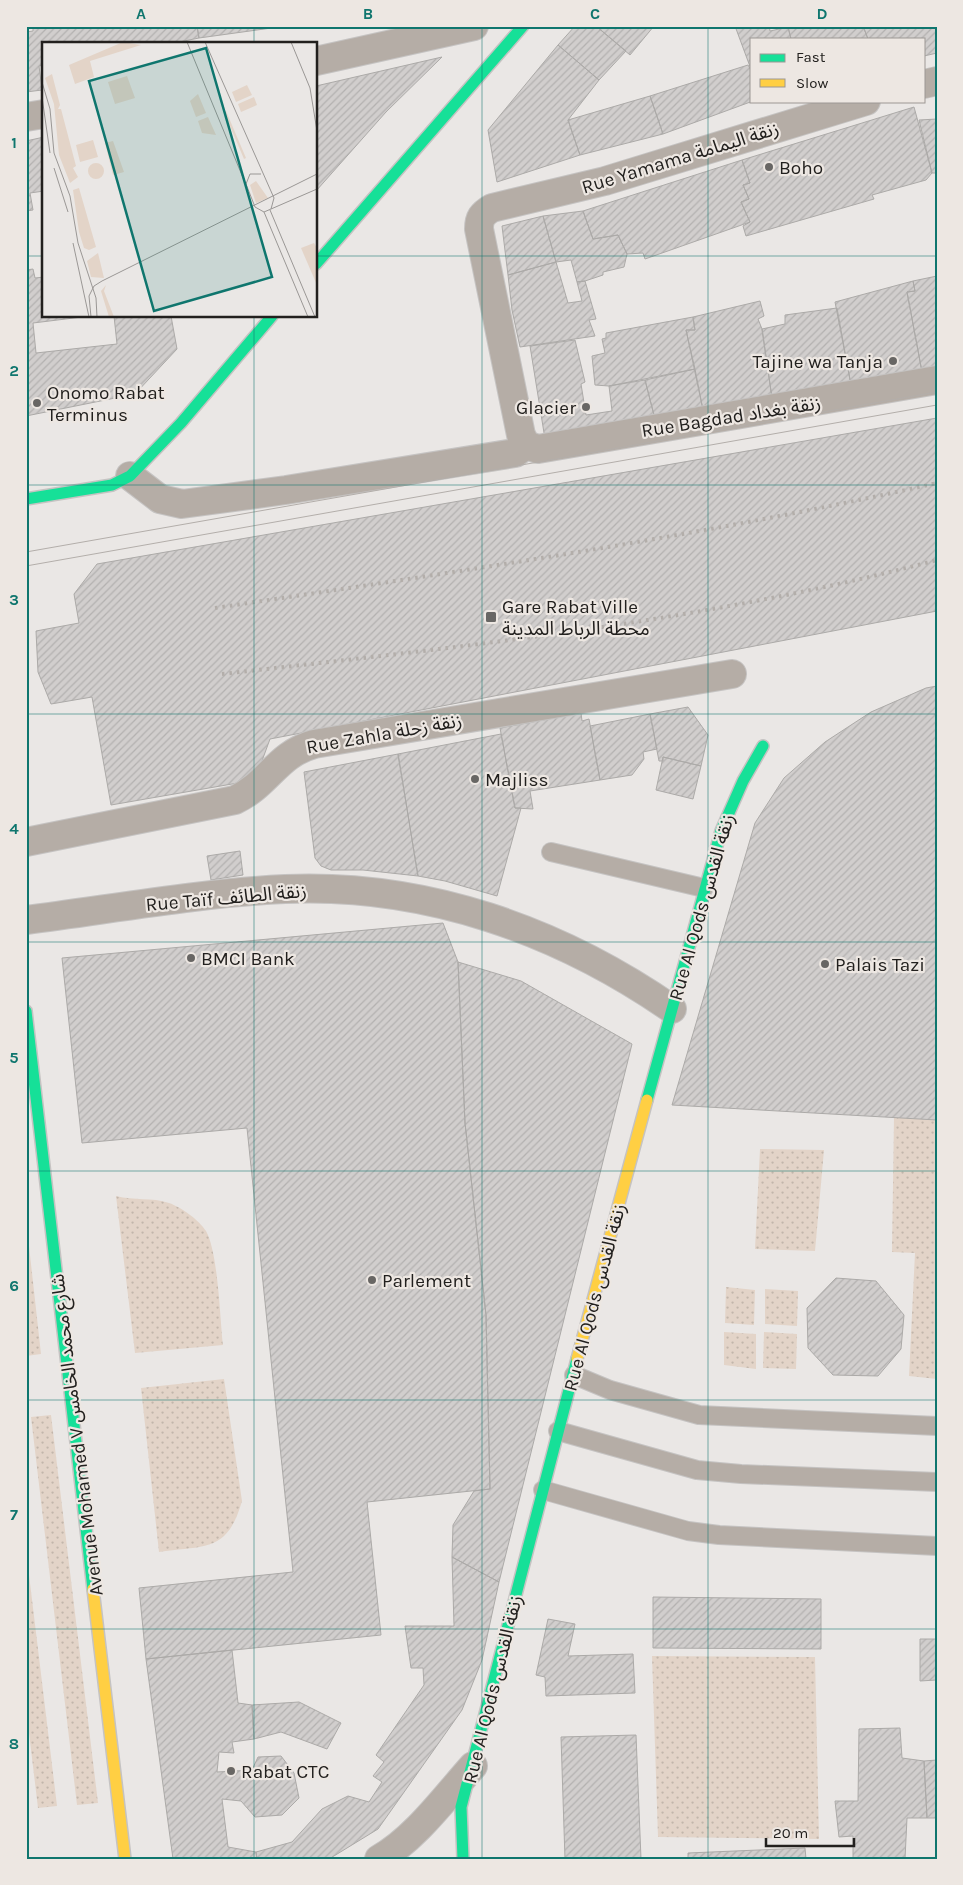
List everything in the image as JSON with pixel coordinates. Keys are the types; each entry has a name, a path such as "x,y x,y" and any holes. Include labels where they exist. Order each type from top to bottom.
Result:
{"street":[{"path":"318,59 404,34 474,26"},
{"path":"318,262 523,26"},
{"name":"Rue Yamama زنقة اليمامة","path":"526,445 521,435 479,229 480,217 492,208 604,181 863,102"},
{"path":"26,118 42,114"},
{"path":"26,500 112,485 130,476 181,423 270,318"},
{"name":"Rue Bagdad زنقة بغداد","path":"526,445 538,448 937,380"},
{"path":"130,476 160,499 182,504 286,490 515,453 526,445"},
{"name":"Rue Zahla زنقة زحلة","path":"26,842 235,800 262,784 290,753 314,744 732,674"},
{"name":"Rue Al Qods زنقة القدس","path":"463,1859 461,1806 473,1766 558,1431 704,888 727,812 743,777 763,746"},
{"name":"Rue Taïf زنقة الطائف","path":"26,920 246,892 295,889 369,892 450,906 528,930 602,965 672,1008"},
{"name":"Avenue Mohamed V شارع محمد الخامس","path":"26,1011 124,1859"},
{"path":"379,1859 389,1853 426,1818 473,1766"}],"lane":[{"path":"551,852 704,888"},
{"path":"574,1375 610,1390 699,1415 937,1426"},
{"path":"558,1431 697,1470 741,1474 937,1482"},
{"path":"543,1490 688,1531 719,1536 937,1546"}],"shaded area":[{"path":"894,1117 937,1120 937,1379 909,1376 915,1253 892,1252"},
{"path":"760,1149 824,1150 815,1251 755,1249"},
{"path":"116,1196 169,1203 189,1214 206,1231 216,1269 223,1345 135,1353"},
{"path":"26,1219 41,1354 26,1356"},
{"path":"726,1287 755,1290 754,1325 725,1323"},
{"path":"765,1289 798,1291 797,1326 765,1324"},
{"path":"724,1332 756,1334 756,1369 724,1365"},
{"path":"764,1332 797,1334 796,1369 763,1368"},
{"path":"224,1379 242,1501 236,1518 222,1538 212,1543 159,1552 141,1388"},
{"path":"51,1415 98,1803 77,1805 31,1417"},
{"path":"26,1550 57,1806 38,1808 26,1708"},
{"path":"652,1656 815,1657 819,1839 658,1837"}],"building":[{"path":"33,26 197,26 199,38 179,42 42,42 42,65 39,66 42,90 26,92 26,32 33,31"},
{"path":"197,26 286,26 199,38"},
{"path":"575,26 596,26 626,51 599,80 558,45"},
{"path":"596,26 654,26 630,55"},
{"path":"735,26 769,26 770,31 788,27 791,38 750,38 750,67"},
{"path":"863,26 937,26 937,53 926,56 926,38 868,38"},
{"path":"863,26 868,38 791,38 788,27"},
{"path":"558,45 599,80 568,120 580,155 497,182 488,130"},
{"path":"442,57 386,112 318,189 318,86"},
{"path":"748,65 750,68 750,102 663,134 650,96"},
{"path":"650,96 663,134 580,155 568,120"},
{"path":"914,107 932,173 926,180 872,195 874,199 746,236 743,226 750,222 741,202 749,199 743,185 750,183 742,160"},
{"path":"937,119 937,173 932,173 919,120"},
{"path":"42,137 42,191 30,193 33,210 26,211 26,141"},
{"path":"742,160 750,183 743,185 749,199 741,202 750,222 645,259 643,253 627,254 618,235 593,239 583,211"},
{"path":"583,211 593,239 618,235 627,254 624,267 603,272 603,275 577,282 571,260 556,262 543,216"},
{"path":"543,216 556,262 508,275 502,226"},
{"path":"556,262 568,303 582,301 577,282 585,281 596,319 589,320 595,336 520,347 512,310 508,275"},
{"path":"33,269 35,278 42,277 42,318 74,318 33,323 36,353 117,344 114,318 171,318 177,349 135,394 26,416 26,270"},
{"path":"937,276 937,369 922,372 907,292 915,291 913,281"},
{"path":"913,281 915,291 907,292 922,372 851,385 835,302"},
{"path":"760,301 764,316 758,319 762,329 772,398 703,410 686,330 695,330 693,317"},
{"path":"837,308 851,385 772,398 762,329 785,324 785,315"},
{"path":"693,317 695,330 686,330 695,369 609,386 595,385 592,356 605,353 602,339 606,338 606,333"},
{"path":"575,340 585,382 581,384 586,415 612,411 609,386 645,380 655,419 545,439 530,346"},
{"path":"695,369 703,410 655,419 645,380"},
{"name":"Gare Rabat Ville محطة الرباط المدينة","path":"937,418 937,611 270,739 255,780 111,805 92,697 51,704 38,672 36,631 79,623 74,594 97,564"},
{"name":"Palais Tazi","path":"937,686 937,1120 672,1105 755,823 784,778 825,742 871,712 926,688"},
{"path":"688,707 708,735 701,766 663,757 663,761 659,761 650,714"},
{"path":"581,713 582,721 589,719 600,780 530,791 533,809 515,808 500,728"},
{"path":"650,714 657,749 643,752 644,759 632,775 600,780 590,726"},
{"path":"501,734 515,808 521,808 497,896 445,881 418,876 398,754"},
{"path":"398,754 418,876 363,870 331,870 321,866 315,858 304,772"},
{"path":"663,757 701,766 693,799 656,790"},
{"path":"240,851 243,875 211,880 207,856"},
{"name":"Parlement","path":"443,923 458,962 465,1123 486,1315 490,1489 367,1502 381,1635 146,1659 139,1588 293,1572 247,1128 82,1143 62,958"},
{"path":"458,962 521,981 632,1044 499,1582 452,1557 453,1525 474,1491 490,1489 486,1315 465,1123"},
{"path":"836,1278 876,1281 904,1315 901,1349 878,1376 833,1375 808,1348 807,1308"},
{"path":"452,1557 499,1582 482,1660 462,1710 378,1829 329,1859 257,1859 256,1852 292,1842 322,1809 348,1796 369,1802 382,1782 373,1776 384,1762 376,1755 424,1685 423,1668 411,1668 405,1626 454,1626"},
{"path":"653,1597 821,1599 821,1649 653,1648"},
{"path":"548,1619 575,1624 568,1656 633,1654 635,1693 546,1696 545,1677 536,1675"},
{"path":"920,1639 937,1639 937,1688 936,1680 920,1681"},
{"path":"232,1650 238,1703 252,1705 254,1739 232,1742 234,1753 219,1752 217,1772 252,1770 258,1757 281,1756 294,1773 299,1798 282,1815 255,1817 241,1801 222,1799 228,1847 256,1852 257,1859 173,1859 146,1659"},
{"path":"299,1702 341,1723 327,1749 281,1732 254,1739 252,1705"},
{"path":"900,1728 902,1758 924,1761 927,1818 907,1818 905,1859 853,1859 853,1836 839,1837 835,1801 858,1801 859,1729"},
{"path":"636,1735 641,1859 565,1859 561,1737"},
{"path":"937,1760 937,1818 927,1818 924,1761"},
{"path":"805,1848 806,1859 688,1859 688,1853"}],"tram line":[{"path":"26,552 937,392"},
{"path":"26,566 937,405"}],"railway":[{"path":"215,608 486,567 667,537 937,483"},
{"path":"222,674 402,654 671,616 849,582 937,560"}],"traffic: fast":[{"path":"318,262 523,26"},
{"path":"26,499 112,485 130,476 181,423 270,318"},
{"path":"647,1100 721,831 743,781 763,746"},
{"path":"26,1011 93,1589"},
{"path":"463,1859 461,1807 577,1359"}],"traffic: slow":[{"path":"577,1359 647,1100"},
{"path":"93,1589 125,1859"}],"place":[{"name":"Boho","path":"769,167"},
{"name":"Tajine wa Tanja","path":"893,361"},
{"name":"Onomo Rabat Terminus","path":"37,403"},
{"name":"Glacier","path":"586,407"},
{"name":"Gare Rabat Ville محطة الرباط المدينة","path":"491,617"},
{"name":"Majliss","path":"475,779"},
{"name":"BMCI Bank","path":"191,958"},
{"name":"Palais Tazi","path":"825,964"},
{"name":"Parlement","path":"372,1280"},
{"name":"Rabat CTC","path":"231,1771"}]}
